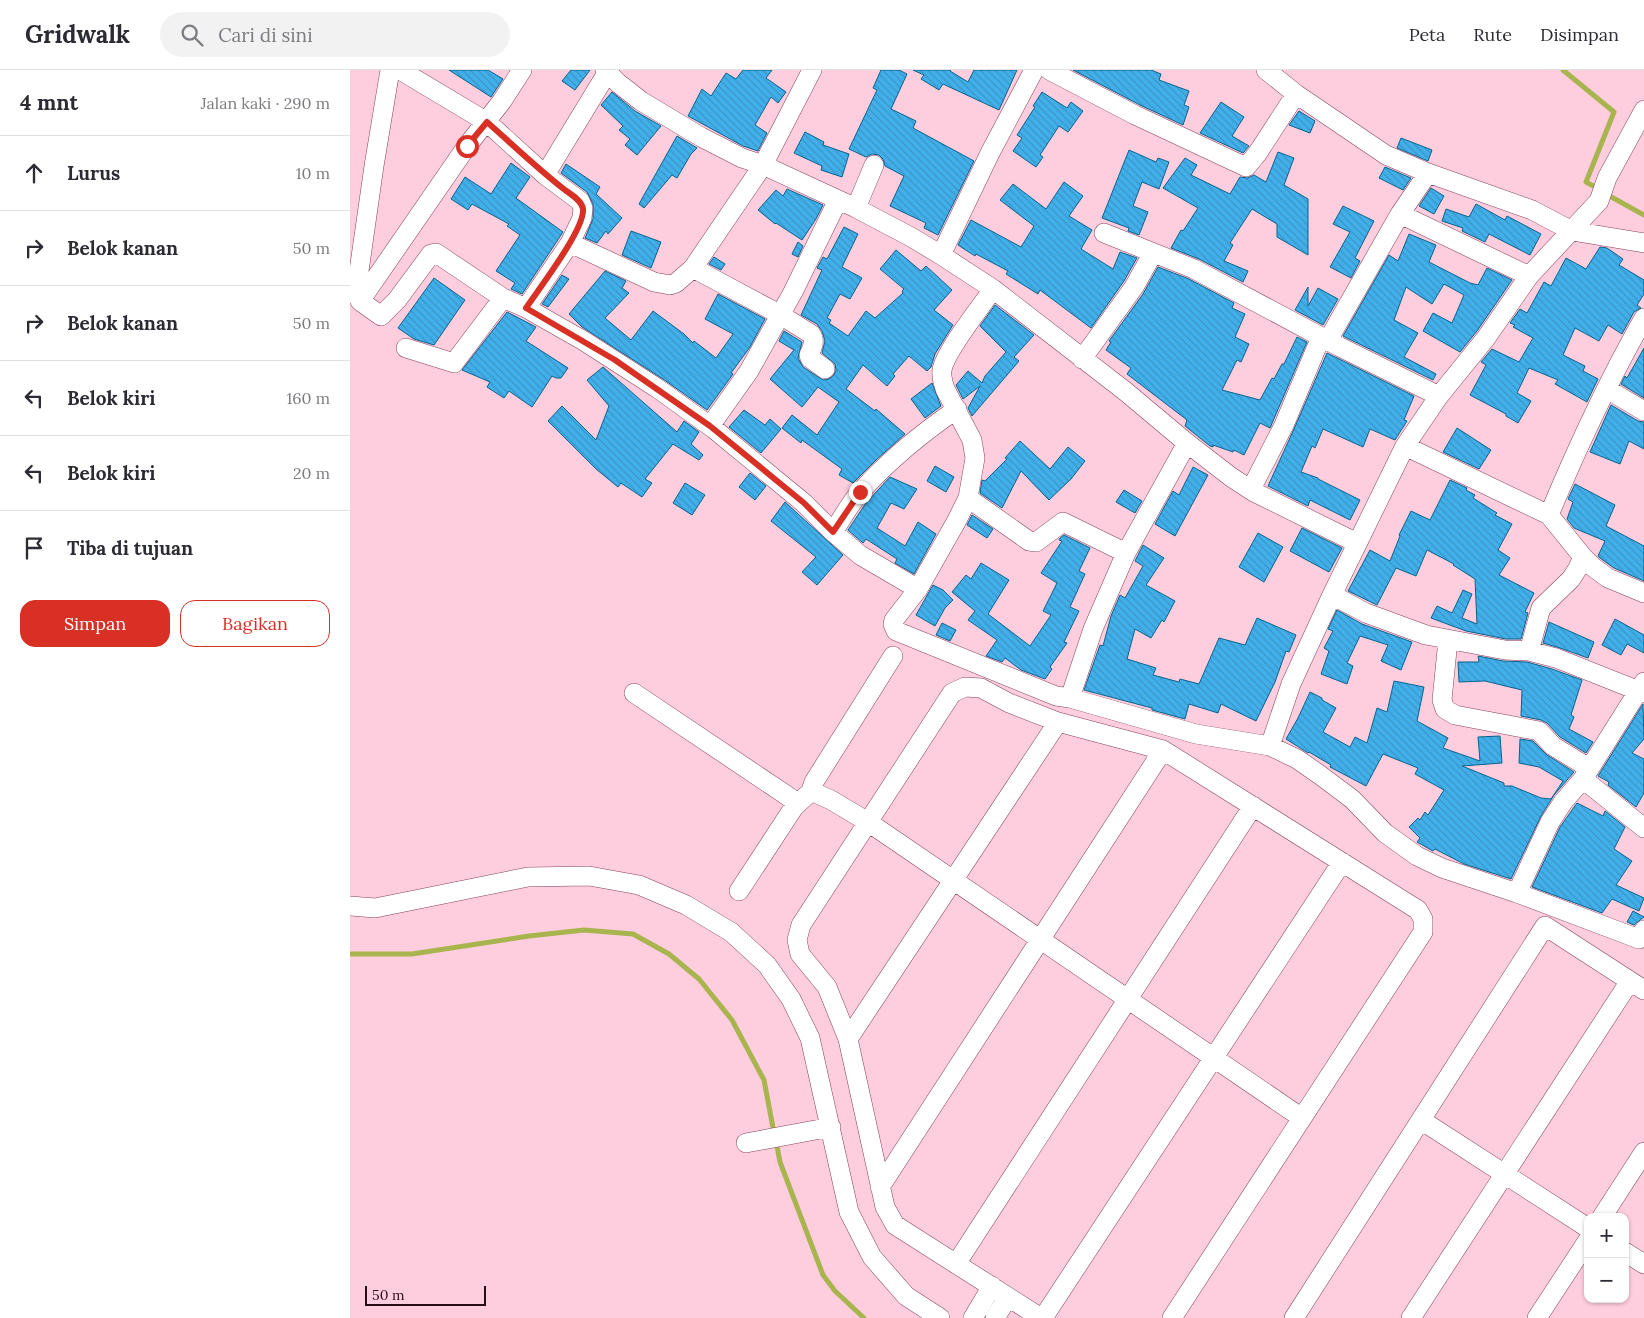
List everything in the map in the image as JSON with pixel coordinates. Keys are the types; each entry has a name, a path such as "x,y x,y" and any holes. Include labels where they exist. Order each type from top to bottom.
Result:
{"street":[{"path":"390,70 356,292 360,301 381,316 397,300 428,257 434,252 440,254 503,298 526,308 615,360 710,426 804,503 833,532 860,555 918,589"},
{"path":"400,70 487,122 545,175 580,201 583,208 582,218 570,243 526,308"},
{"path":"360,301 522,70"},
{"path":"570,243 662,285 676,283 693,268 763,165 812,70"},
{"path":"941,255 990,153 1034,70"},
{"path":"1049,70 1134,115 1243,167 1248,166 1257,154 1296,94"},
{"path":"1266,70 1296,94 1386,155 1428,173 1532,210 1572,231 1644,243"},
{"path":"545,175 606,71 618,83 650,106 727,151 763,165 911,236 993,290 1125,391 1186,443 1231,477 1250,489 1357,543"},
{"path":"1270,746 1291,684 1357,543 1406,446 1439,396 1486,338 1529,276 1599,201 1607,178 1644,110"},
{"path":"856,208 874,165"},
{"path":"1250,489 1284,425 1325,338 1400,214 1428,173"},
{"path":"710,426 749,371 792,292 838,200"},
{"path":"1400,214 1529,276"},
{"path":"1104,232 1194,269 1439,396"},
{"path":"1082,359 1134,287 1153,253"},
{"path":"693,268 779,314 811,334 814,338 814,345 809,356 825,369"},
{"path":"993,290 947,356 942,369 942,380 972,440 975,458 968,498 918,589 894,620 893,624 896,631 1056,696 1070,698 1196,734 1270,746 1297,759 1320,775 1352,799 1385,833 1417,856 1442,868 1517,893 1639,939 1644,930"},
{"path":"406,348 454,363 503,298"},
{"path":"1549,515 1576,451 1644,318"},
{"path":"1607,389 1644,411"},
{"path":"833,532 860,492 886,466 928,429 957,409"},
{"path":"1070,698 1093,629 1126,553 1186,443"},
{"path":"1406,446 1549,515 1582,557 1608,578 1644,593"},
{"path":"968,498 1029,541 1036,542 1063,522 1126,553"},
{"path":"1529,651 1542,608 1570,579 1578,568 1582,557"},
{"path":"1332,595 1366,613 1426,635 1505,650 1529,651 1556,658 1642,688 1586,773 1550,822 1517,893"},
{"path":"1448,640 1442,700 1445,709 1455,715 1539,731 1553,746 1586,773 1644,828"},
{"path":"739,891 794,807 805,797 893,656"},
{"path":"1172,1318 1423,932 1424,918 1418,910 1342,862 1253,806 1163,750 1058,722 1009,703 981,688 965,687 952,693 800,925 797,940 800,954 827,987 848,1039 885,1207 895,1225 1042,1318 1342,862"},
{"path":"634,693 805,797 831,800 868,822 1302,1118"},
{"path":"848,1039 1058,722"},
{"path":"880,1187 1163,750"},
{"path":"956,1264 1253,806"},
{"path":"350,906 376,908 528,876 589,876 639,885 686,905 731,932 767,964 791,999 810,1038 849,1212 872,1257 906,1296 940,1318"},
{"path":"1294,1318 1546,926 1637,986 1504,1174 1411,1318"},
{"path":"1421,1120 1584,1225"},
{"path":"746,1143 830,1127"},
{"path":"1605,1213 1644,1152"},
{"path":"1537,1318 1584,1246"},
{"path":"1629,1255 1644,1264"},
{"path":"973,1318 992,1286"},
{"path":"995,1318 1008,1297"}],"building":[{"path":"449,70 488,70 503,79 491,97"},
{"path":"571,70 590,70 575,90 562,81"},
{"path":"743,70 772,70 766,78 786,92 778,103 771,97 755,125 767,133 758,151 743,146 688,116 702,89 711,96 726,73 736,79"},
{"path":"881,70 899,70 907,74 891,109 916,121 913,128 974,161 938,235 924,228 926,223 890,206 904,176 885,166 883,159 879,155 872,154 866,157 849,149 877,90 873,88"},
{"path":"913,70 951,70 968,82 974,70 1017,70 999,110 943,84 939,90 921,79 924,75"},
{"path":"1073,70 1151,70 1161,74 1159,80 1189,91 1184,105 1189,107 1183,125 1140,105"},
{"path":"612,92 635,111 661,126 637,155 625,145 630,139 619,130 623,126 601,105"},
{"path":"1042,92 1067,108 1071,102 1083,111 1068,132 1059,126 1040,155 1043,157 1036,167 1013,151 1022,138 1017,135"},
{"path":"1221,102 1244,117 1232,136 1249,146 1243,153 1200,133"},
{"path":"1299,111 1315,121 1310,133 1289,125"},
{"path":"805,132 824,142 823,145 849,154 842,177 821,170 822,166 794,153"},
{"path":"677,136 697,148 691,154 677,178 672,175 644,208 639,204"},
{"path":"1401,138 1432,150 1428,161 1397,148"},
{"path":"1129,150 1156,162 1158,158 1169,162 1159,189 1142,182 1133,206 1148,212 1139,235 1128,231 1129,228 1102,218"},
{"path":"1278,152 1294,158 1284,185 1308,199 1308,255 1277,237 1277,224 1252,209 1230,243 1233,245 1224,261 1248,271 1243,282 1199,259 1171,248 1181,230 1183,231 1198,208 1163,188 1185,158 1197,165 1191,175 1230,194 1240,177 1248,178 1254,175 1266,182"},
{"path":"511,163 530,177 516,198 563,232 522,294 511,289 515,283 496,271 520,235 507,226 509,224 472,204 468,210 451,199 465,177 491,194"},
{"path":"566,164 600,187 596,194 622,218 608,234 606,231 597,243 585,238 593,219 593,204 587,192 561,173"},
{"path":"1385,167 1411,178 1403,190 1379,178"},
{"path":"1064,182 1083,196 1069,216 1092,230 1081,249 1113,269 1120,252 1137,258 1124,281 1091,328 1040,290 1038,294 1006,274 1008,271 976,254 975,256 958,245 971,220 1021,247 1034,226 1000,200 1013,184 1046,209"},
{"path":"1431,188 1444,196 1434,214 1419,206"},
{"path":"787,189 823,205 802,240 775,224 758,210 776,190 783,196"},
{"path":"1476,204 1505,220 1507,216 1541,234 1530,255 1489,234 1485,242 1462,231 1463,228 1442,221 1446,209 1469,217"},
{"path":"1343,206 1374,221 1355,258 1360,261 1351,278 1330,267 1350,232 1333,224"},
{"path":"844,227 858,234 842,267 862,278 850,299 840,294 827,318 831,320 829,323 848,336 866,311 875,318 903,293 904,289 880,269 896,250 921,271 926,266 952,290 934,310 953,325 935,354 931,367 927,371 909,356 893,374 895,376 887,386 863,365 846,389 875,411 876,409 905,434 853,483 839,475 842,469 802,440 801,443 782,428 792,415 817,435 839,402 818,387 802,407 770,379 794,350 779,341 784,331 802,342 798,358 803,367 823,380 829,379 834,375 836,370 835,364 822,353 825,341 822,331 817,324 801,315 822,270 817,268 823,257 827,259"},
{"path":"631,231 661,242 651,268 622,255"},
{"path":"1409,234 1436,245 1429,262 1470,283 1478,285 1487,268 1512,280 1460,352 1423,331 1433,313 1452,323 1464,295 1444,284 1432,304 1406,287 1394,320 1418,333 1404,357 1436,374 1433,380 1343,336 1389,255 1398,261"},
{"path":"798,242 803,246 798,257 792,254"},
{"path":"1600,247 1607,248 1623,259 1619,265 1644,280 1644,294 1637,305 1641,308 1634,312 1622,334 1608,325 1599,341 1575,328 1563,355 1585,366 1583,371 1598,379 1587,402 1555,384 1558,380 1529,368 1517,393 1531,401 1518,423 1506,416 1506,414 1470,395 1486,365 1481,362 1492,349 1519,362 1533,338 1513,327 1515,325 1510,323 1520,309 1527,313 1544,282 1551,286 1566,258 1586,269"},
{"path":"714,257 725,264 721,270 709,264"},
{"path":"1158,267 1189,279 1234,303 1232,308 1245,314 1235,337 1249,344 1241,362 1237,360 1222,390 1260,400 1272,378 1274,379 1282,364 1284,364 1297,337 1307,342 1270,428 1260,423 1244,455 1234,450 1233,452 1213,445 1213,447 1210,446 1185,426 1187,420 1127,374 1131,368 1106,350 1111,342 1109,341 1143,294"},
{"path":"605,271 626,281 622,288 629,293 605,318 631,340 653,311 693,343 694,341 716,358 733,334 705,319 718,294 765,319 750,347 731,373 733,374 707,410 582,327 569,314"},
{"path":"562,275 569,279 548,307 542,304"},
{"path":"434,278 465,300 434,345 414,339 398,328"},
{"path":"1308,287 1308,306 1318,288 1338,299 1323,325 1295,310"},
{"path":"995,305 1034,335 1014,357 1019,361 972,416 968,408 980,386 963,399 956,385 968,371 982,383 985,376 1006,352 980,326"},
{"path":"507,312 536,327 526,341 568,368 561,378 552,376 532,407 509,391 504,398 487,387 490,382 462,370"},
{"path":"1644,348 1644,398 1621,384 1625,376 1627,378"},
{"path":"1327,353 1414,396 1404,420 1407,421 1395,440 1370,429 1363,447 1323,429 1315,448 1312,446 1301,472 1318,478 1360,500 1350,520 1310,500 1308,506 1268,486"},
{"path":"603,367 677,432 684,421 699,432 691,444 703,455 699,460 673,444 645,479 652,483 642,497 621,483 618,487 596,469 548,421 562,406 596,440 609,406 587,380"},
{"path":"932,383 941,406 925,418 911,399"},
{"path":"1611,405 1638,421 1644,422 1644,449 1629,441 1620,464 1590,452"},
{"path":"744,410 765,425 770,419 781,429 761,453 729,427"},
{"path":"1457,428 1491,450 1479,469 1443,452"},
{"path":"1020,441 1050,469 1068,447 1085,461 1071,479 1049,500 1021,471 1002,508 980,493 982,480 985,481 1007,459 1005,458"},
{"path":"935,466 954,477 946,492 927,481"},
{"path":"1193,467 1208,475 1175,536 1155,524 1173,491 1179,495"},
{"path":"750,473 766,486 755,500 739,487"},
{"path":"890,477 917,489 904,509 891,503 877,528 905,546 918,522 936,534 914,574 895,563 897,559 866,539 863,543 848,530 866,503"},
{"path":"1450,480 1467,488 1466,490 1475,495 1473,498 1497,513 1495,515 1512,524 1498,550 1510,558 1499,575 1534,593 1525,612 1528,613 1521,639 1506,639 1466,631 1431,618 1437,606 1452,613 1463,590 1472,594 1462,618 1477,624 1475,579 1454,564 1427,550 1416,576 1396,568 1377,605 1348,591 1370,550 1390,561 1399,535 1411,511 1430,520"},
{"path":"685,483 705,495 692,515 673,503"},
{"path":"1575,484 1615,505 1606,526 1644,546 1644,581 1614,568 1600,558 1598,556 1605,541 1574,528 1567,519 1573,502 1568,499"},
{"path":"1124,490 1142,501 1135,513 1116,502"},
{"path":"785,502 843,555 817,585 802,572 816,557 771,521"},
{"path":"972,515 993,529 987,538 967,525"},
{"path":"1302,528 1342,548 1329,572 1290,551"},
{"path":"1258,533 1283,547 1264,582 1239,567"},
{"path":"1064,535 1090,548 1079,571 1085,574 1070,607 1079,611 1064,642 1067,643 1050,667 1052,669 1045,679 1021,670 1005,658 1002,662 986,656 997,640 968,620 975,611 952,592 966,575 971,579 981,563 1009,580 988,614 1030,646 1051,615 1043,611 1057,583 1041,573 1062,541 1059,540 1060,538"},
{"path":"1143,545 1164,558 1146,585 1175,601 1164,622 1162,620 1151,638 1135,629 1127,659 1156,668 1153,675 1179,682 1180,679 1199,684 1219,638 1245,645 1257,618 1296,635 1289,652 1286,651 1275,682 1256,721 1221,704 1218,713 1189,704 1185,719 1084,690 1100,645 1103,646 1111,616 1120,595 1125,598 1143,566 1135,561"},
{"path":"933,585 943,590 953,600 945,608 935,626 916,615"},
{"path":"1337,610 1362,624 1412,642 1401,670 1381,661 1388,645 1360,636 1347,663 1353,666 1347,684 1321,674 1329,651 1324,648 1333,631 1328,629"},
{"path":"1615,619 1644,635 1644,653 1627,644 1621,655 1602,645"},
{"path":"1549,622 1594,642 1588,658 1543,643"},
{"path":"942,623 956,630 950,641 936,635"},
{"path":"1478,656 1503,661 1527,662 1582,680 1571,715 1574,717 1569,729 1593,742 1586,753 1560,737 1547,723 1521,716 1522,690 1485,681 1459,682 1458,662 1479,662"},
{"path":"1394,681 1424,687 1417,721 1448,738 1443,748 1480,761 1478,737 1500,736 1502,763 1462,766 1504,783 1504,786 1512,786 1541,798 1551,799 1563,781 1539,767 1519,763 1520,739 1533,741 1547,755 1574,772 1554,795 1541,816 1511,879 1464,864 1417,842 1420,838 1409,827 1418,818 1420,820 1425,812 1428,815 1444,790 1415,774 1418,768 1383,754 1366,786 1330,767 1331,765 1286,739 1310,692 1336,708 1323,732 1350,747 1355,737 1367,743 1377,708 1387,712"},
{"path":"1643,704 1644,739 1632,753 1644,759 1644,793 1636,807 1608,785 1609,782 1598,776"},
{"path":"1577,803 1603,816 1605,811 1625,827 1614,849 1632,861 1616,885 1644,898 1639,911 1612,899 1602,913 1532,887 1560,827"},
{"path":"1633,911 1644,917 1634,925 1627,922"}],"waterway":[{"path":"1563,70 1614,112 1586,182 1599,189"},
{"path":"1606,194 1644,215"},
{"path":"350,954 412,954 529,936 584,930 633,934 669,954 699,979 732,1020 764,1080 774,1133"},
{"path":"776,1141 780,1162 823,1275 835,1291 864,1318"}],"route":[{"path":"467,146 487,122 545,175 580,201 583,208 582,218 570,243 526,308 615,360 710,426 804,503 833,532 860,492"}]}
